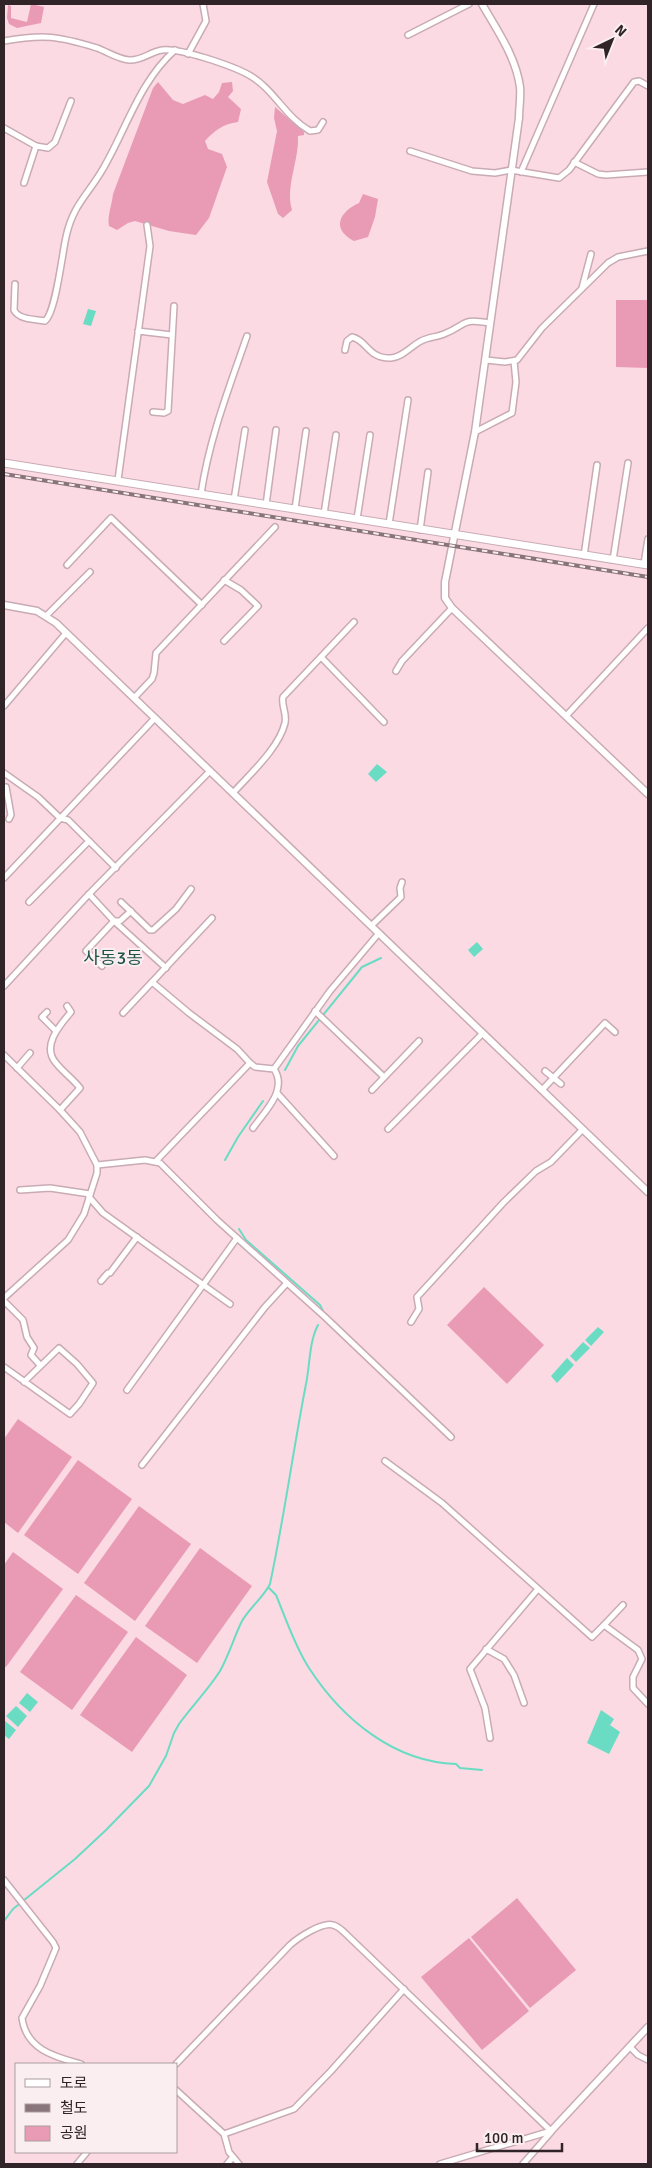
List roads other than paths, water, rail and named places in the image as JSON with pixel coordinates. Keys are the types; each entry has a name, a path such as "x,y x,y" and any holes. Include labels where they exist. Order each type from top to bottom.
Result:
{"main road":[{"path":"4,463 646,565"}],"street":[{"path":"188,54 206,21 203,4"},
{"path":"408,35 469,4"},
{"path":"482,4 509,52 516,70 520,88 519,118 475,432 444,589 445,598 452,608 648,794"},
{"path":"521,172 594,4"},
{"path":"4,41 37,36 52,36 83,44 122,59 132,60 163,50 175,50 236,69 250,76 264,85 294,120 310,131 318,130 323,122"},
{"path":"15,284 14,310 16,314 45,321 49,318 55,301 70,218 104,168 147,82 175,50"},
{"path":"410,151 472,171 494,173 511,170 559,178 574,162 634,82 639,81 648,86"},
{"path":"4,128 36,146 48,148 55,142 71,101"},
{"path":"24,184 36,146"},
{"path":"574,162 598,174 648,172"},
{"path":"118,480 150,246 147,224"},
{"path":"475,432 512,413 516,382 514,361 542,328 582,291 608,263 618,257 648,251"},
{"path":"582,291 591,254"},
{"path":"153,412 164,413 168,411 174,306"},
{"path":"345,350 347,341 352,337 358,338 368,351 390,358 398,356 422,340 445,334 466,321 490,324"},
{"path":"138,331 172,335"},
{"path":"201,494 205,466 217,422 247,336"},
{"path":"486,360 514,361"},
{"path":"389,524 408,400"},
{"path":"234,500 246,430"},
{"path":"266,505 276,430"},
{"path":"294,509 306,431"},
{"path":"324,514 336,435"},
{"path":"357,519 370,435"},
{"path":"613,560 628,463"},
{"path":"584,556 597,465"},
{"path":"420,530 428,472"},
{"path":"67,565 111,518 202,605"},
{"path":"134,698 152,680 156,653 275,527"},
{"path":"646,565 648,539"},
{"path":"46,616 90,572"},
{"path":"224,580 241,590 258,606 224,641"},
{"path":"4,605 36,611 46,616 66,633 648,1192"},
{"path":"396,671 402,661 452,608"},
{"path":"232,793 257,767 282,732 286,712 283,705 284,696 354,622"},
{"path":"566,716 648,628"},
{"path":"4,706 66,633"},
{"path":"321,657 384,722"},
{"path":"4,878 155,718"},
{"path":"4,986 89,894 210,771"},
{"path":"4,773 38,797 60,818 68,820 116,868"},
{"path":"9,819 11,815 5,788 11,778"},
{"path":"29,902 89,841"},
{"path":"371,926 401,897 400,888 402,882"},
{"path":"121,902 150,930 155,930 191,889"},
{"path":"89,894 166,968"},
{"path":"114,920 120,921 131,911"},
{"path":"123,1013 212,918"},
{"path":"102,966 86,951 114,920"},
{"path":"274,1069 318,1015 379,933"},
{"path":"152,982 237,1049 255,1067 274,1069"},
{"path":"60,1110 80,1088 54,1062 51,1054 56,1030 71,1012 67,1006"},
{"path":"47,1012 42,1017 56,1030"},
{"path":"318,1015 384,1078"},
{"path":"542,1090 606,1022 615,1032"},
{"path":"388,1129 483,1033"},
{"path":"372,1090 419,1041"},
{"path":"17,1068 30,1053"},
{"path":"4,1055 80,1132 97,1165 97,1173 90,1196 78,1225 68,1240 4,1299 23,1320 27,1337 34,1348 32,1355 40,1365"},
{"path":"156,1161 250,1063"},
{"path":"253,1128 277,1093 279,1086 278,1075 274,1069"},
{"path":"545,1071 552,1079 561,1084"},
{"path":"277,1093 334,1156"},
{"path":"411,1322 419,1309 417,1297 504,1202 536,1171 551,1162 584,1129"},
{"path":"97,1165 145,1160 156,1161 237,1238 325,1317 451,1437"},
{"path":"20,1190 50,1188 90,1196 103,1213 230,1304"},
{"path":"101,1281 110,1273 137,1237"},
{"path":"127,1390 202,1283 237,1238"},
{"path":"142,1465 265,1307 287,1283"},
{"path":"4,1367 24,1382 70,1414 93,1383 77,1364 59,1348 24,1382"},
{"path":"384,1461 442,1503 592,1637 623,1606"},
{"path":"490,1738 485,1708 470,1672 472,1666 538,1589"},
{"path":"604,1625 638,1650 641,1655 641,1664 632,1683 636,1693 648,1704"},
{"path":"486,1649 504,1659 514,1675 524,1703"},
{"path":"4,1880 23,1902 56,1948 40,1986 22,2018 23,2024 29,2036 43,2052 79,2063"},
{"path":"177,2063 290,1944 300,1936 326,1925 333,1925 404,1989 551,2131"},
{"path":"224,2134 294,2109 331,2071 404,1989"},
{"path":"523,2164 551,2131 648,2028"},
{"path":"630,2047 638,2055 648,2060"},
{"path":"178,2092 224,2134 229,2152 239,2164"},
{"path":"440,2164 551,2131"},
{"path":"77,2164 86,2153"},
{"path":"227,2164 233,2158"}],"waterway":[{"path":"285,1070 298,1046 362,967 381,958"},
{"path":"225,1160 238,1137 263,1101"},
{"path":"239,1229 246,1240 320,1305 323,1311"},
{"path":"4,1921 13,1909 75,1859 149,1786 166,1756 179,1724 220,1671 242,1621 270,1584 311,1346 318,1325"},
{"path":"269,1588 276,1595 295,1642 309,1668 322,1687 354,1720 391,1746 412,1755 433,1761 456,1764 460,1768 482,1770"}],"railway":[{"path":"4,474 648,577"}],"district":[{"name":"사동3동","path":"113,958"}]}
